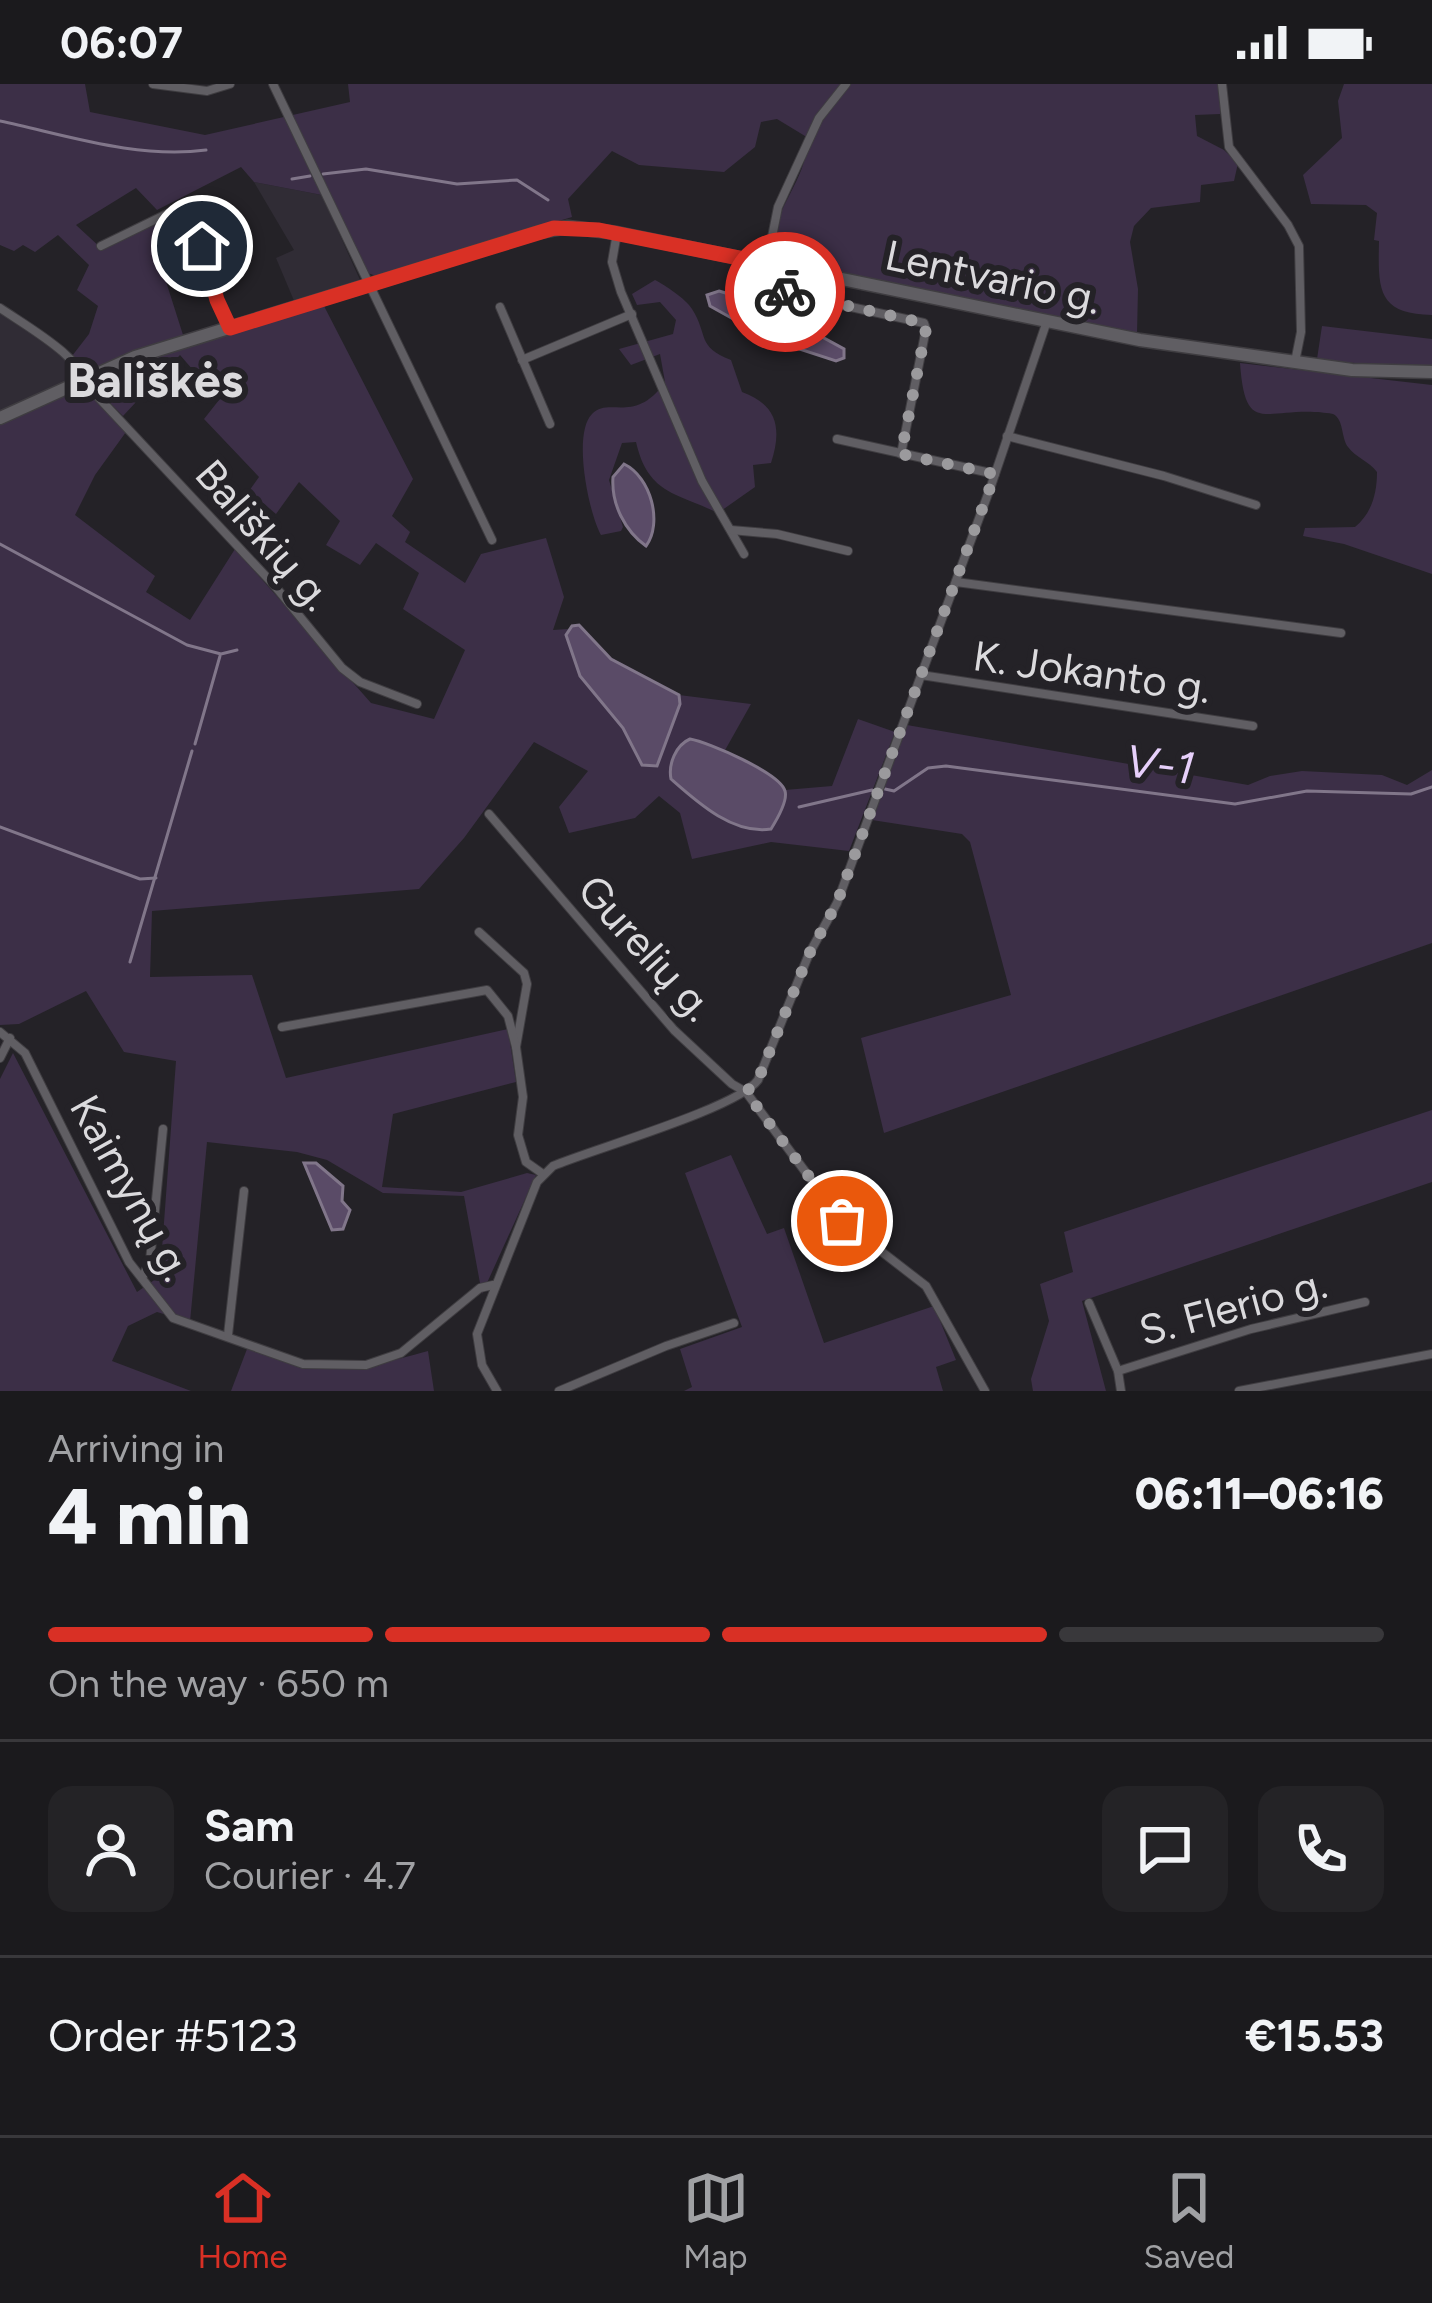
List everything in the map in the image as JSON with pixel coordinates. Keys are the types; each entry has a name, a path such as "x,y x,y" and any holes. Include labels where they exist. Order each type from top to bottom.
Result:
{"main road":[{"name":"Lentvario g.","path":"0,418 135,357 554,228 617,233 1140,340 1352,370 1432,372"}],"street":[{"path":"153,84 190,91 230,84"},
{"path":"273,84 492,541"},
{"path":"846,84 819,118 778,207 773,265 776,285 782,291 924,323 901,454"},
{"path":"1222,84 1229,147 1299,246 1301,332 1295,363"},
{"path":"101,246 181,207 202,246 230,328"},
{"path":"617,233 614,272 702,481 744,554"},
{"path":"500,307 550,424"},
{"name":"Bališkių g.","path":"0,308 52,342 88,377 98,397 274,585 342,668 360,682 417,704"},
{"path":"522,360 632,314"},
{"path":"497,1391 477,1346 480,1322 543,1174 570,1159 746,1092 758,1080 809,954 837,903 995,474 1046,321"},
{"path":"1007,436 1164,476 1256,506"},
{"path":"836,439 995,474"},
{"path":"731,530 777,534 848,551"},
{"path":"956,582 1341,633"},
{"name":"K. Jokanto g.","path":"922,675 1253,726"},
{"name":"Gurelių g.","path":"490,814 674,1030 746,1092 842,1221 926,1286 985,1391"},
{"path":"479,932 524,973 527,995 516,1047"},
{"path":"282,1027 487,990 508,1016 516,1047 524,1097 519,1144 526,1162 543,1174"},
{"name":"Kaimynų g.","path":"0,1032 25,1053 99,1205 141,1279 172,1318 303,1364 366,1366 401,1353 480,1288 493,1285"},
{"path":"0,1058 10,1038"},
{"path":"141,1279 149,1261 163,1129"},
{"path":"228,1335 244,1191"},
{"name":"S. Flerio g.","path":"1118,1371 1180,1349 1365,1302"},
{"path":"1089,1303 1118,1371 1121,1391"},
{"path":"559,1391 734,1323"},
{"path":"1240,1391 1432,1354"}],"shaded area":[{"path":"0,84 85,84 90,112 205,135 350,102 348,84 1220,84 1220,114 1195,115 1197,136 1238,163 1234,181 1201,185 1200,202 1151,208 1134,226 1130,242 1138,289 1137,334 784,260 775,233 806,152 805,136 777,119 761,122 755,147 724,172 639,165 612,151 568,199 572,217 376,276 368,273 329,193 254,182 241,167 157,210 136,188 76,225 101,248 175,210 187,221 162,269 184,338 89,372 72,356 89,334 98,306 77,290 89,265 58,235 35,252 23,245 14,251 0,245"},
{"path":"1344,84 1432,84 1432,315 1400,310 1384,296 1379,241 1374,240 1377,213 1366,205 1311,204 1303,175 1342,138 1338,101"},
{"path":"254,182 322,195 360,280 295,303 276,258 294,250"},
{"path":"655,280 689,305 708,345 731,360 742,392 770,411 776,429 774,451 771,463 753,465 755,487 718,513 666,490 648,473 636,442 622,443 609,480 623,527 601,535 584,474 583,438 586,424 599,409 643,403 665,382 660,354 631,365 619,349 673,334 676,320 660,302 637,305 632,294"},
{"path":"719,291 759,303 759,323 744,325 710,306 707,295"},
{"path":"324,306 413,479 392,516 410,532 405,542 465,583 481,554 546,538 564,597 553,630 568,629 580,676 623,728 638,760 681,700 679,695 751,704 724,752 696,739 785,797 785,790 832,786 858,719 895,732 849,851 771,842 692,859 680,813 659,796 635,818 569,833 559,807 588,771 534,742 464,838 419,889 152,911 150,977 252,975 286,1078 508,1029 516,1082 393,1114 382,1187 461,1192 527,1173 536,1175 482,1294 464,1196 383,1193 327,1160 207,1142 190,1322 157,1312 128,1326 112,1361 191,1391 0,1391 0,1079 13,1053 137,1292 160,1276 176,1061 124,1052 86,991 19,1024 0,1025 0,424 87,385 126,432 95,475 75,515 155,576 146,592 190,620 235,549 371,703 434,719 465,650 403,609 419,573 376,543 360,565 326,545 340,521 299,482 276,514 249,491 259,477 204,419 219,400 180,355 123,416 101,394 96,379 147,358"},
{"path":"0,311 72,356 89,372 0,413"},
{"path":"1322,326 1432,339 1432,365 1317,359"},
{"path":"790,330 822,337 844,349 844,358 836,361 778,342 780,334"},
{"path":"1240,363 1432,385 1432,574 1344,544 1303,536 1305,528 1355,527 1372,502 1377,472 1348,447 1333,414 1269,414 1252,409 1242,385"},
{"path":"624,464 641,479 652,501 654,525 646,546 626,525 614,497 613,477"},
{"path":"579,625 611,659 679,695 680,704 657,766 642,765 623,728 580,676 566,635"},
{"path":"907,725 1248,785 1302,771 1382,775 1407,785 1432,770 1432,943 884,1133 861,1038 1011,995 970,842 962,834 872,820"},
{"path":"690,739 742,759 780,784 785,800 771,829 730,822 671,779 674,756"},
{"path":"1432,1110 1432,1182 1082,1301 1106,1391 1033,1391 1031,1379 1049,1321 1040,1284 1073,1272 1064,1232"},
{"path":"731,1155 767,1234 784,1228 824,1343 934,1306 956,1360 936,1367 943,1391 684,1391 692,1387 680,1349 742,1327 685,1173"},
{"path":"304,1163 316,1163 343,1186 342,1201 350,1210 343,1229 332,1230"},
{"path":"247,1349 298,1364 337,1368 428,1351 434,1391 231,1391"}],"waterway":[{"path":"0,121 127,148 206,150"},
{"path":"323,174 366,169 457,184 517,180 548,200"},
{"path":"292,179 310,176"},
{"path":"0,544 187,645 221,654 237,650"},
{"path":"195,744 220,656"},
{"path":"130,962 192,751"},
{"name":"V-1","path":"885,789 894,791 928,768 946,766 1235,804 1307,791 1411,794 1432,787"},
{"name":"V-1","path":"799,807 872,790"},
{"path":"0,827 140,879 156,878"}],"way so far":[{"path":"785,292 924,323 901,454 995,474 837,903 809,954 758,1080 746,1092 842,1221"}],"district":[{"name":"Bališkės","path":"155,380"}],"route":[{"path":"202,246 230,328 538,232 568,227 779,266 776,285 785,292"}]}
